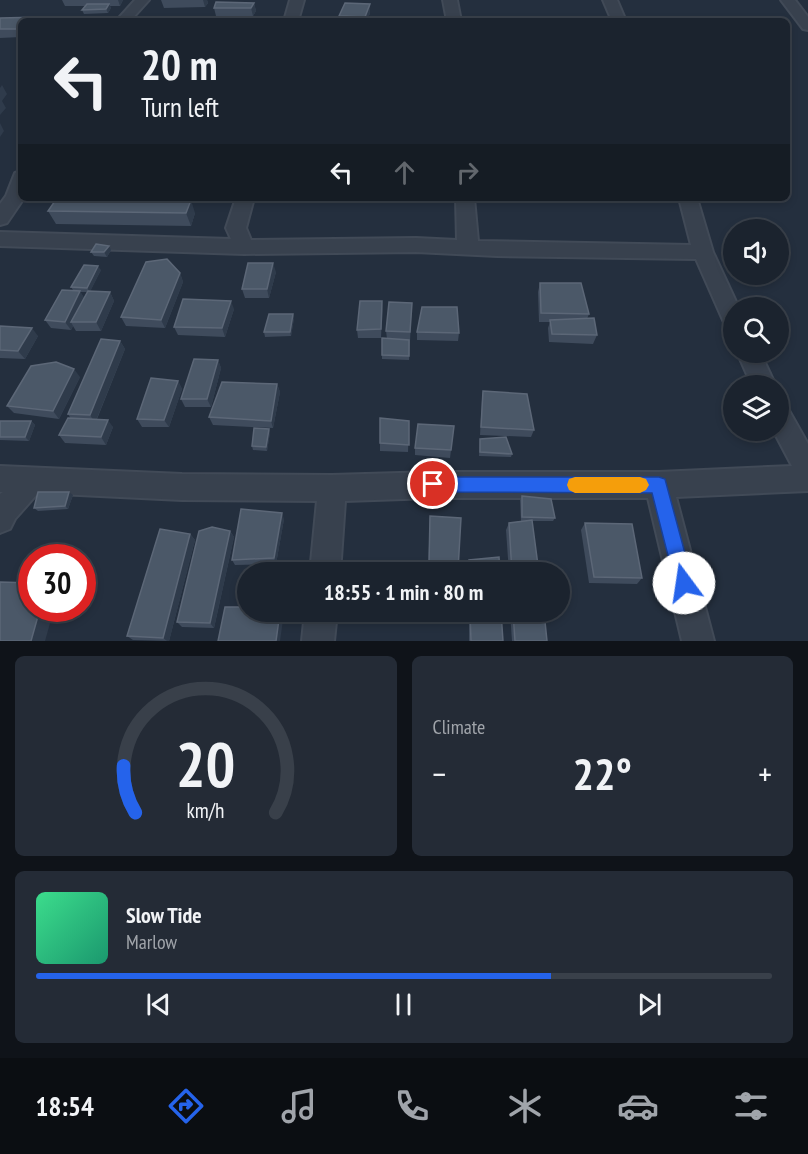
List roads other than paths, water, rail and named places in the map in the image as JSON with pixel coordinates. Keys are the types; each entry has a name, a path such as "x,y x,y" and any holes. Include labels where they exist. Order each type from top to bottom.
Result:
{"street":[{"path":"126,18 142,0"},
{"path":"292,18 297,0"},
{"path":"450,0 453,18"},
{"path":"610,0 618,18"},
{"path":"788,0 805,18"},
{"path":"0,218 15,197 18,187"},
{"path":"244,201 236,228 244,247"},
{"path":"465,201 468,247"},
{"path":"689,201 703,252 723,297"},
{"path":"0,240 244,247 330,248 416,245 703,252"},
{"path":"789,435 808,469"},
{"path":"0,479 182,487 332,488 433,484 659,485 808,478"},
{"path":"0,519 5,509 32,481"},
{"path":"659,485 698,641"},
{"path":"326,562 332,488"},
{"path":"318,641 320,622"}]}
